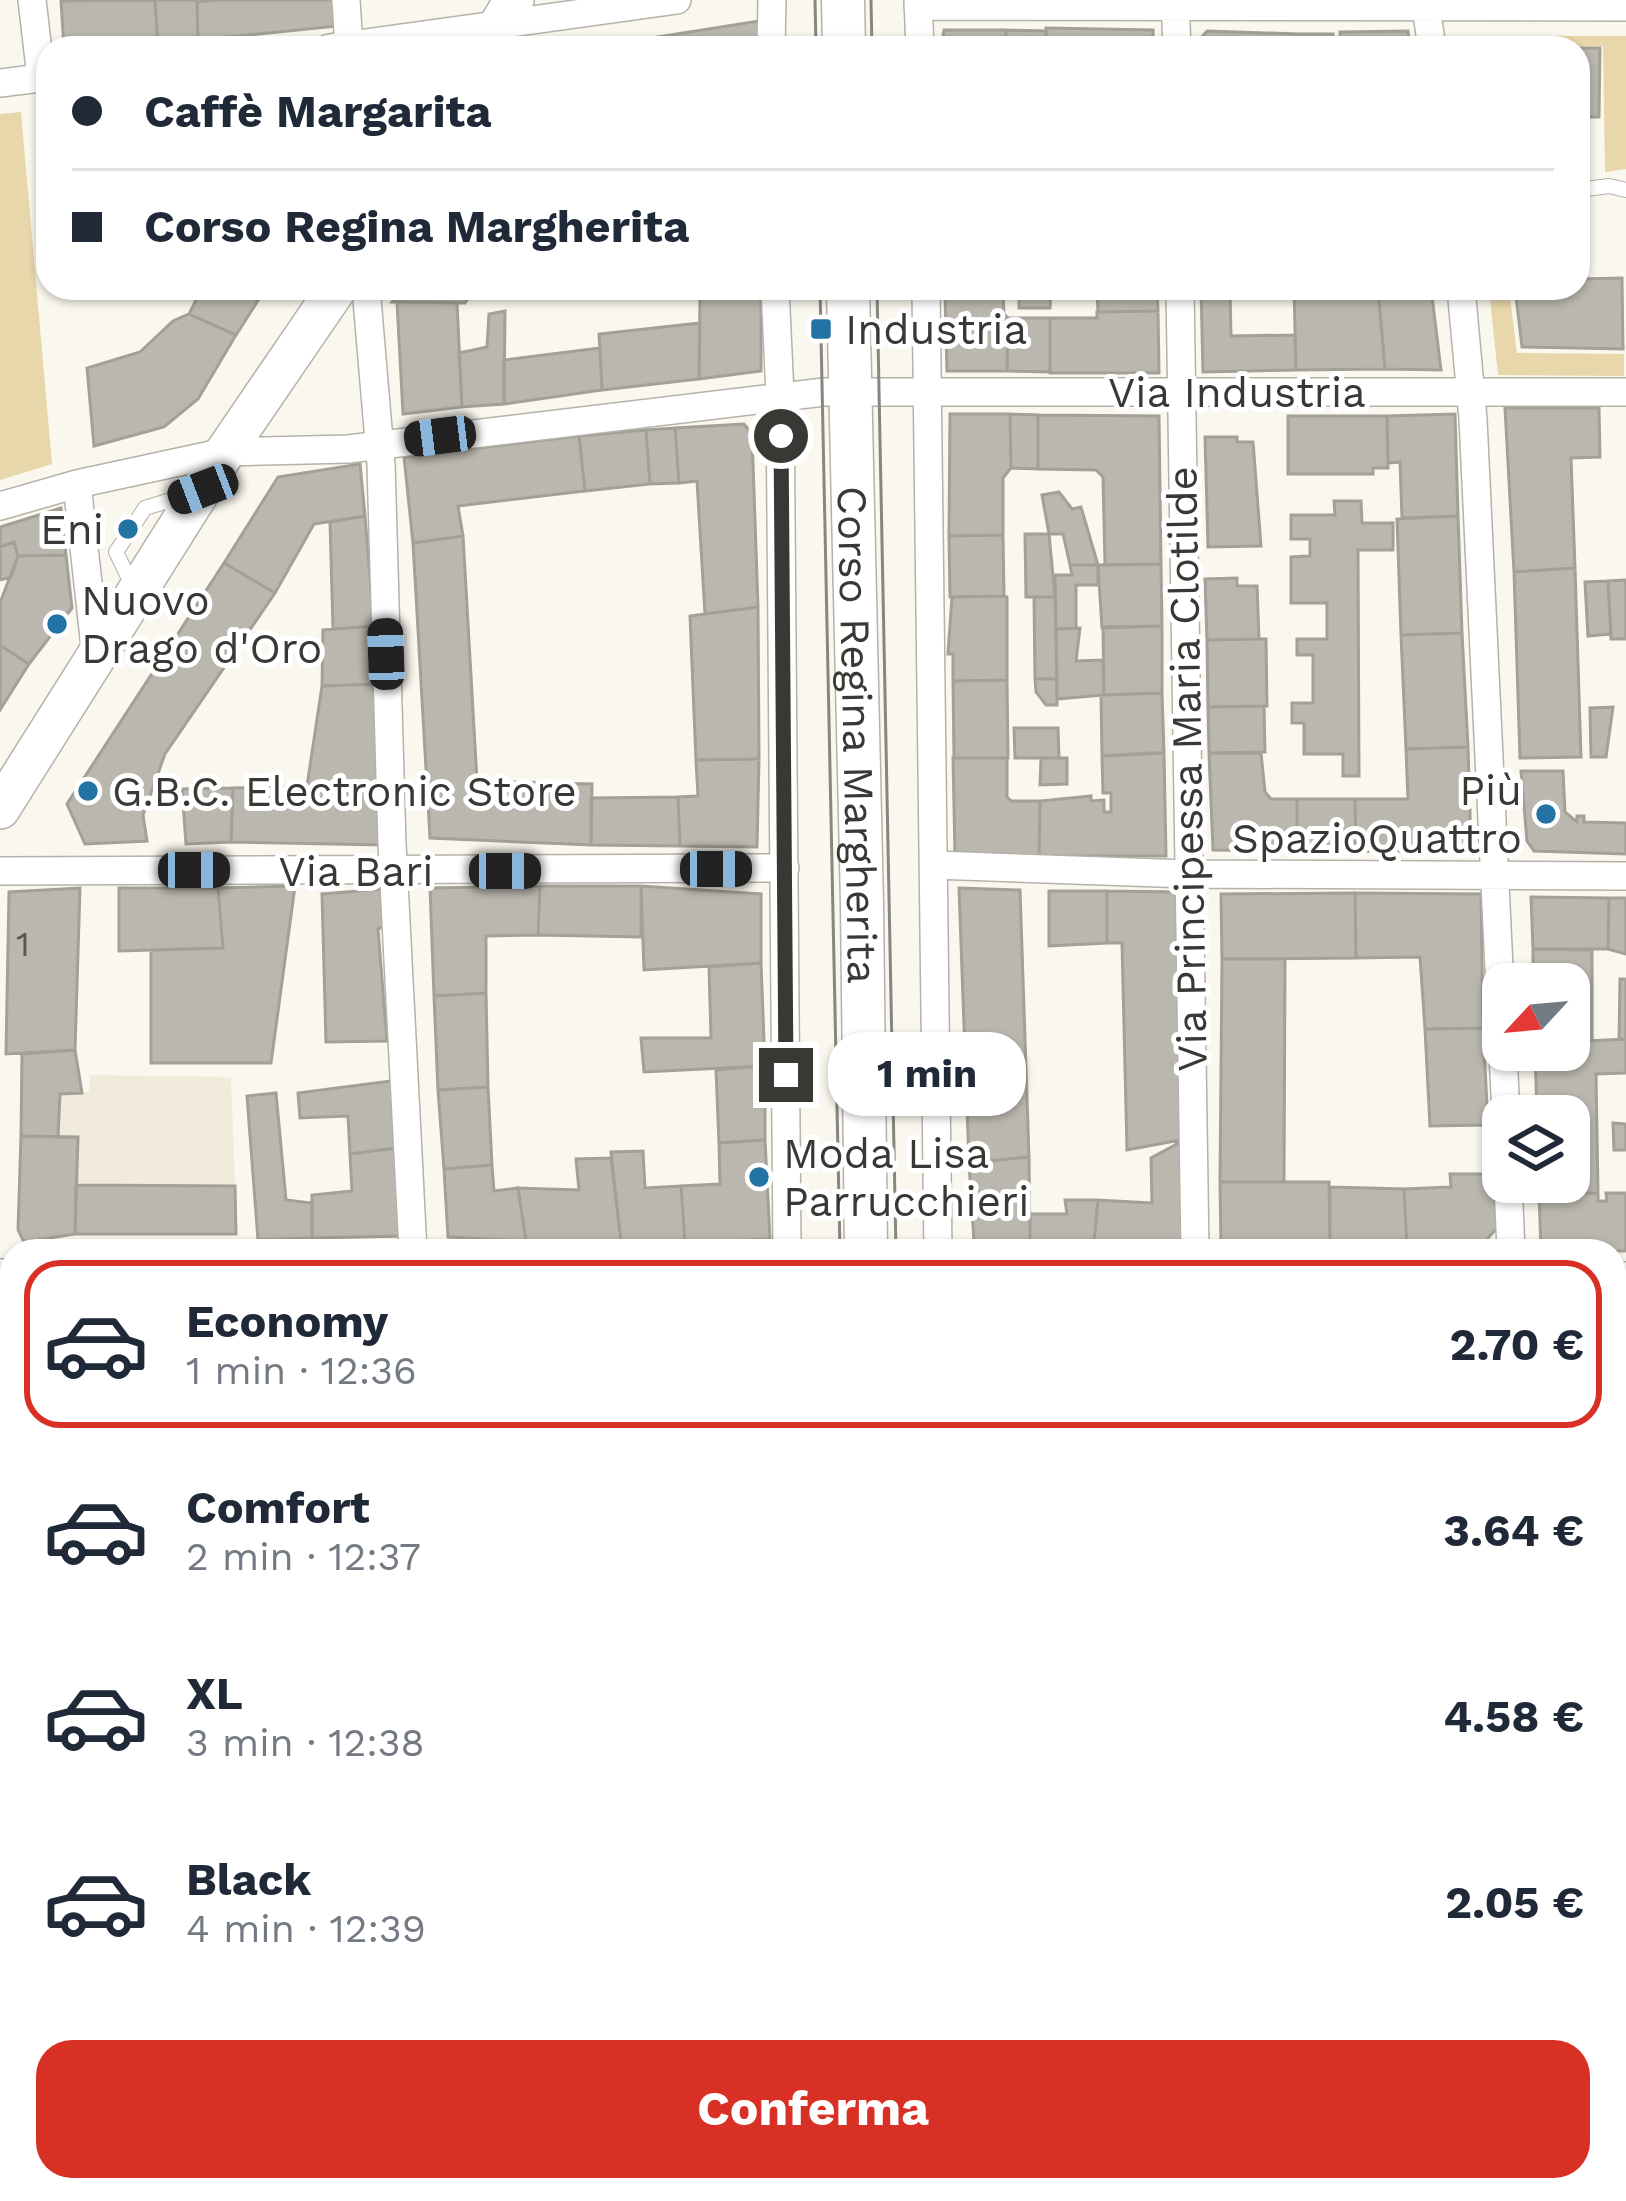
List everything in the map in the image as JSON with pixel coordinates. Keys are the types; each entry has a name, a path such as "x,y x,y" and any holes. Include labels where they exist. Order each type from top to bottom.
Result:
{"main road":[{"path":"843,0 844,36"},
{"path":"0,809 225,452 329,300"},
{"name":"Corso Regina Margherita","path":"848,300 866,1239"}],"street":[{"path":"32,0 38,36"},
{"path":"343,36 346,0"},
{"path":"414,36 677,0"},
{"path":"771,36 772,0"},
{"path":"919,36 918,3 1626,7"},
{"path":"1175,3 1176,36"},
{"path":"1426,3 1430,36"},
{"path":"0,83 36,78"},
{"path":"367,300 379,445 393,872 412,1239"},
{"name":"Corso Regina Margherita","path":"776,300 787,1239"},
{"name":"Corso Regina Margherita","path":"926,300 938,1239"},
{"name":"Via Principessa Maria Clotilde","path":"1180,300 1195,1239"},
{"path":"1462,300 1471,391 1505,1095"},
{"name":"Via Industria","path":"0,506 225,452 379,445 780,395 849,391 1626,392"},
{"path":"77,484 96,656"},
{"path":"934,865 1188,874 1626,876"},
{"name":"Via Bari","path":"0,871 785,868"},
{"path":"1509,1203 1510,1239"}],"lane":[{"path":"1590,188 1626,190"}],"shaded area":[{"path":"1590,36 1626,36 1626,169 1605,172 1603,46 1590,46"},
{"path":"21,112 52,464 0,480 0,114"},
{"path":"1490,300 1510,300 1517,353 1624,354 1624,376 1498,375"},
{"path":"90,1075 231,1077 235,1186 154,1186 75,1234 22,1239 18,1230 21,1136 58,1136 60,1094 89,1092"}],"building":[{"path":"155,0 197,0 198,36 157,36"},
{"path":"155,0 157,36 63,36 61,1"},
{"path":"336,0 338,26 198,36 197,2"},
{"path":"759,21 759,36 664,36"},
{"path":"1046,28 1153,30 1153,36 1046,36"},
{"path":"944,30 1006,30 1006,36 943,36"},
{"path":"1006,30 1046,31 1046,36 1006,36"},
{"path":"1207,31 1298,34 1298,36 1202,36"},
{"path":"1408,31 1409,36 1340,36 1340,32"},
{"path":"1590,48 1600,48 1599,117 1590,117"},
{"path":"1622,278 1623,349 1522,347 1516,300 1590,300 1590,279"},
{"path":"196,300 258,300 236,335 189,314"},
{"path":"394,300 467,300 465,303"},
{"path":"700,300 761,300 761,371 699,379"},
{"path":"945,300 1003,300 1008,318 1007,371 947,371"},
{"path":"1019,300 1050,300 1050,308 1019,308"},
{"path":"1098,300 1158,300 1158,311 1098,312"},
{"path":"1201,300 1230,300 1231,336 1295,335 1296,370 1203,372"},
{"path":"1294,300 1379,300 1385,369 1296,370"},
{"path":"1379,300 1432,300 1441,370 1385,369"},
{"path":"397,302 457,303 462,407 403,414"},
{"path":"505,311 504,404 462,407 459,353 487,347 489,314"},
{"path":"1158,311 1159,373 1050,373 1050,318"},
{"path":"189,314 236,335 198,399 164,427 94,446 87,368 140,352 173,321"},
{"path":"1008,318 1050,318 1050,372 1007,371"},
{"path":"700,323 699,379 602,390 599,334"},
{"path":"600,348 602,390 504,404 504,360"},
{"path":"1505,408 1599,408 1600,457 1571,458 1575,568 1514,572"},
{"path":"950,414 1010,414 1011,468 1003,478 1003,535 949,536"},
{"path":"1010,414 1038,415 1038,469 1011,468"},
{"path":"1455,414 1458,516 1402,518 1400,462 1388,463 1387,416"},
{"path":"1038,415 1159,416 1161,564 1105,565 1103,477 1096,470 1038,469"},
{"path":"1288,416 1387,416 1388,468 1373,468 1373,474 1288,474"},
{"path":"744,424 752,434 758,607 705,614 697,481 679,483 675,428"},
{"path":"675,428 679,483 650,484 646,430"},
{"path":"646,430 650,484 585,491 579,436"},
{"path":"579,436 585,491 458,506 463,536 413,543 404,457"},
{"path":"1205,437 1253,442 1261,546 1208,547"},
{"path":"360,464 365,516 314,524 275,593 224,563 278,477"},
{"path":"1059,492 1072,509 1081,507 1098,565 1070,565 1063,534 1049,534 1042,495"},
{"path":"1334,501 1361,501 1362,523 1393,523 1393,550 1358,550 1359,776 1343,776 1343,754 1304,754 1304,723 1292,723 1292,703 1313,703 1313,655 1297,655 1297,639 1327,639 1327,603 1291,603 1291,557 1310,556 1310,539 1291,539 1291,515 1335,515"},
{"path":"61,508 66,555 18,556 14,542 0,547 0,527"},
{"path":"365,516 374,626 333,629 330,522"},
{"path":"1458,516 1462,633 1401,635 1397,519"},
{"path":"1025,534 1049,534 1055,597 1026,597"},
{"path":"1003,535 1004,596 950,597 949,536"},
{"path":"463,536 477,781 592,784 591,845 430,838 413,543"},
{"path":"14,542 18,556 11,577 0,580 0,547"},
{"path":"66,555 72,608 29,664 0,645 0,603 18,556"},
{"path":"224,563 275,593 165,754 143,815 147,841 85,844 67,804"},
{"path":"1161,564 1162,626 1102,628 1098,565"},
{"path":"1070,565 1098,565 1098,585 1076,585 1076,628 1056,629 1055,575 1072,575"},
{"path":"1575,568 1581,757 1520,758 1514,572"},
{"path":"1237,578 1237,586 1257,586 1259,639 1207,640 1205,579"},
{"path":"1626,580 1626,639 1611,639 1608,581"},
{"path":"1608,581 1611,634 1588,636 1585,582"},
{"path":"1004,596 1007,680 953,681 953,654 948,654 952,597"},
{"path":"1034,597 1055,597 1057,679 1035,679"},
{"path":"758,607 759,759 696,760 690,616"},
{"path":"374,626 377,684 322,686 323,630"},
{"path":"1162,626 1162,693 1104,695 1103,627"},
{"path":"1080,628 1076,661 1103,660 1104,695 1057,699 1056,629"},
{"path":"1462,633 1468,747 1406,749 1401,635"},
{"path":"1266,639 1267,706 1208,707 1207,640"},
{"path":"0,645 29,664 0,710"},
{"path":"1035,679 1057,679 1057,705 1046,705 1036,692"},
{"path":"1007,680 1008,758 954,758 953,681"},
{"path":"377,684 379,785 307,786 322,686"},
{"path":"1162,693 1164,753 1102,756 1101,695"},
{"path":"1264,706 1265,752 1209,753 1208,707"},
{"path":"1613,707 1606,757 1591,757 1590,708"},
{"path":"1014,728 1058,728 1059,758 1015,758"},
{"path":"1468,747 1471,845 1460,853 1356,851 1355,799 1408,799 1406,749"},
{"path":"1164,753 1166,856 1039,856 1040,801 1091,796 1091,801 1104,800 1104,812 1111,812 1111,793 1103,793 1102,756"},
{"path":"1209,753 1261,753 1265,792 1271,799 1297,799 1297,851 1213,850"},
{"path":"953,758 1007,758 1007,797 1040,801 1039,856 955,854"},
{"path":"1041,758 1067,758 1067,784 1040,785"},
{"path":"759,759 757,847 680,846 678,797 698,796 696,760"},
{"name":"Più SpazioQuattro","path":"1521,771 1563,771 1565,812 1577,822 1577,816 1584,816 1584,822 1626,823 1626,854 1534,851 1527,841"},
{"path":"379,785 382,845 231,842 233,788"},
{"path":"233,788 231,842 186,844 182,789"},
{"path":"678,797 680,846 591,845 591,798"},
{"path":"1297,799 1355,799 1356,851 1297,851"},
{"path":"295,886 271,1063 151,1063 151,950 223,948 218,888"},
{"path":"540,886 538,935 486,936 486,993 434,996 430,888"},
{"path":"540,886 641,886 641,937 538,935"},
{"path":"641,886 761,894 761,963 644,970"},
{"path":"80,888 75,1050 6,1054 9,892"},
{"path":"119,888 218,888 223,948 119,951"},
{"path":"959,888 1020,890 1029,1157 969,1163"},
{"path":"383,889 385,926 378,929 387,1041 326,1042 322,894"},
{"path":"1049,891 1107,891 1107,943 1049,946"},
{"path":"1107,891 1179,892 1186,1139 1127,1150 1122,943 1107,943"},
{"path":"1355,893 1356,958 1222,959 1221,894"},
{"path":"1355,893 1481,894 1482,1028 1425,1029 1420,957 1356,958"},
{"path":"1531,897 1609,898 1608,949 1533,949"},
{"path":"1609,898 1626,898 1626,954 1608,949"},
{"path":"1533,949 1592,950 1592,1041 1590,963 1533,963"},
{"path":"1222,959 1285,959 1284,1182 1220,1182"},
{"path":"761,963 765,1066 644,1072 641,1038 711,1038 709,967"},
{"path":"1620,979 1626,979 1626,1039 1619,1039"},
{"path":"486,993 488,1087 438,1090 434,996"},
{"path":"1482,1028 1486,1095 1482,1095 1482,1125 1430,1126 1425,1029"},
{"path":"1626,1039 1626,1073 1596,1074 1598,1193 1590,1193 1590,1095 1536,1095 1536,1071 1590,1071 1590,1041"},
{"path":"75,1050 82,1093 60,1094 58,1137 21,1136 22,1054"},
{"path":"765,1066 765,1140 719,1143 716,1070"},
{"path":"399,1080 404,1147 350,1154 348,1116 300,1118 298,1093"},
{"path":"488,1087 492,1165 444,1169 438,1090"},
{"path":"276,1093 286,1200 312,1203 312,1238 258,1239 247,1096"},
{"path":"1613,1123 1626,1124 1626,1150 1614,1150"},
{"path":"21,1136 78,1137 75,1234 22,1239 18,1230"},
{"path":"1186,1139 1184,1239 1094,1239 1098,1200 1152,1203 1151,1158"},
{"path":"765,1140 770,1239 685,1239 681,1186 720,1184 719,1143"},
{"path":"404,1147 406,1236 312,1238 312,1195 352,1191 350,1154"},
{"path":"643,1151 645,1188 681,1186 685,1239 621,1239 611,1152"},
{"path":"1029,1157 1030,1239 974,1239 969,1163"},
{"path":"611,1158 621,1239 526,1239 518,1188 579,1190 576,1159"},
{"path":"492,1165 494,1191 518,1188 526,1239 448,1237 444,1169"},
{"path":"1450,1174 1482,1174 1482,1203 1495,1203 1497,1228 1487,1239 1407,1239 1404,1189 1451,1187"},
{"path":"1220,1182 1329,1182 1330,1239 1221,1239"},
{"path":"76,1185 235,1186 236,1234 75,1234"},
{"path":"1330,1187 1404,1189 1407,1239 1330,1239"},
{"path":"1590,1193 1598,1193 1598,1201 1607,1201 1606,1193 1626,1193 1626,1239 1541,1239 1539,1203 1590,1203"},
{"path":"1065,1200 1098,1200 1094,1239 1030,1239 1030,1214 1067,1214"}],"tram line":[{"path":"815,0 816,36"},
{"path":"871,0 872,36"},
{"path":"820,300 840,1239"},
{"path":"877,300 896,1239"}],"place":[{"name":"Industria","path":"821,329"},
{"name":"Eni","path":"128,529"},
{"name":"Nuovo Drago d'Oro","path":"57,624"},
{"name":"G.B.C. Electronic Store","path":"88,791"},
{"name":"Più SpazioQuattro","path":"1546,814"},
{"name":"Moda Lisa Parrucchieri","path":"759,1177"}],"route":[{"path":"781,436 786,1075"}]}
